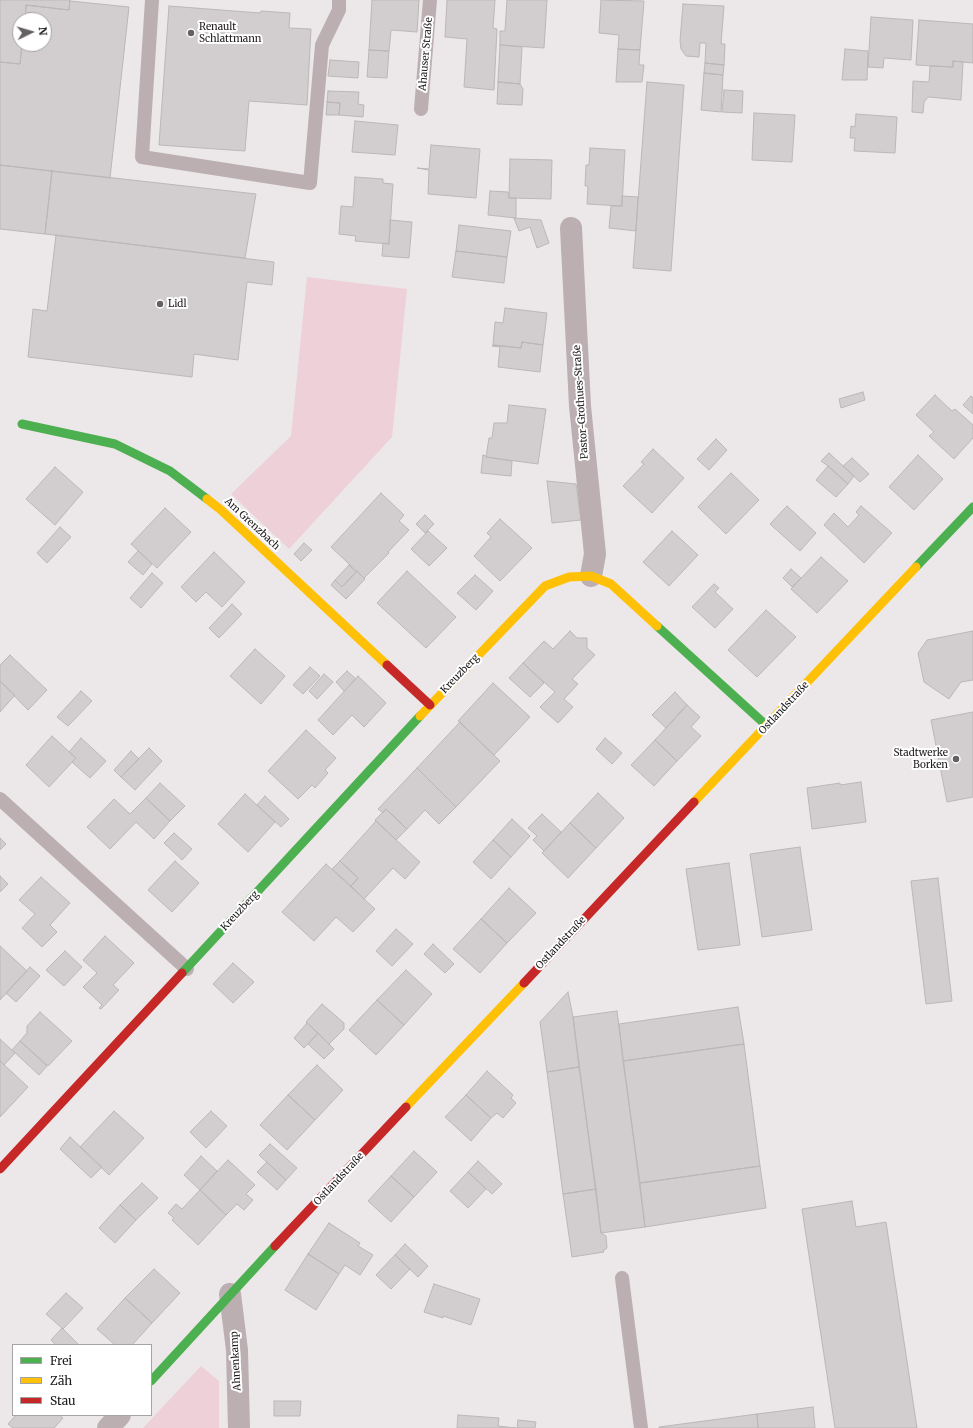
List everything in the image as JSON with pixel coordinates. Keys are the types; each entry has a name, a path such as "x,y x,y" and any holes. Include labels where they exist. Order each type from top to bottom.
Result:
{"street":[{"name":"Pastor-Grothues-Straße","path":"571,228 580,406 595,554 591,576"},
{"name":"Am Grenzbach","path":"22,424 115,444 170,471 221,510 430,705"},
{"name":"Ostlandstraße","path":"152,1380 230,1294 973,507"},
{"name":"Kreuzberg","path":"0,1169 187,969 430,705 545,586 569,577 591,576 611,584 767,726"},
{"name":"Ahnenkamp","path":"230,1294 237,1350 239,1428"},
{"path":"108,1428 119,1416"}],"lane":[{"path":"152,0 142,157 310,183 322,45 339,10 339,0"},
{"name":"Ahauser Straße","path":"421,109 430,0"},
{"path":"0,799 187,969"},
{"path":"622,1278 641,1428"}],"shaded area":[{"path":"307,277 407,289 392,437 289,549 231,494 291,436"},
{"path":"201,1366 219,1381 219,1428 143,1428"}],"building":[{"path":"0,0 70,0 69,10 26,5 26,12 12,12 12,52 21,52 20,64 0,62"},
{"path":"372,0 419,0 417,32 391,30 389,51 369,50"},
{"path":"447,0 495,0 493,28 497,29 494,90 464,87 467,39 445,37"},
{"path":"507,0 547,0 544,48 500,45 500,31 505,31"},
{"path":"601,0 644,1 640,50 618,49 619,35 599,33"},
{"path":"70,1 129,7 110,178 0,165 0,62 20,64 21,52 52,52 52,12 26,12 26,5 69,10"},
{"path":"683,4 724,6 721,44 725,44 724,65 705,63 706,43 700,43 699,57 686,56 681,49 680,41"},
{"path":"169,6 260,13 261,11 290,13 289,28 311,29 307,105 249,101 245,151 159,145"},
{"path":"871,17 913,20 911,60 884,58 883,68 868,67"},
{"path":"919,20 973,24 973,63 953,61 953,67 916,65"},
{"path":"500,45 522,47 520,84 498,82"},
{"path":"618,49 640,50 639,65 644,65 642,82 616,82"},
{"path":"845,49 868,51 867,80 842,80"},
{"path":"369,50 389,51 387,78 367,77"},
{"path":"330,60 359,62 358,78 328,76"},
{"path":"953,61 963,62 961,100 928,97 924,102 923,113 912,112 913,81 929,82 930,66 953,67"},
{"path":"705,63 724,65 723,75 704,73"},
{"path":"704,73 723,75 721,112 701,110"},
{"path":"498,82 520,84 523,89 522,105 497,104"},
{"path":"647,82 684,85 671,271 633,268"},
{"path":"724,90 743,91 742,113 722,112"},
{"path":"328,91 359,92 358,104 364,105 363,117 339,115 340,103 327,102"},
{"path":"327,102 340,103 339,115 326,115"},
{"path":"754,113 795,115 792,162 752,160"},
{"path":"856,114 897,117 895,153 854,151 855,138 850,138 851,126 855,127"},
{"path":"355,121 398,125 395,155 352,152"},
{"path":"431,145 480,149 476,198 428,194 429,170 417,168 429,169"},
{"path":"590,148 625,150 622,206 587,204 588,186 585,186 586,165 589,165"},
{"path":"510,159 552,160 551,199 509,198"},
{"path":"0,165 52,171 45,234 0,229"},
{"path":"52,171 256,194 245,258 45,234"},
{"path":"355,177 383,179 383,183 393,184 389,244 355,241 356,236 339,234 341,206 353,207"},
{"path":"490,191 508,192 509,198 516,198 516,218 488,215"},
{"path":"622,196 638,197 636,231 609,228 611,206 622,206"},
{"path":"514,218 541,220 549,243 537,248 530,227 519,231"},
{"path":"390,220 412,222 409,258 382,256 383,243 389,244"},
{"path":"459,225 511,231 507,257 456,251"},
{"path":"56,235 274,262 272,285 247,282 238,360 194,354 192,377 28,357 33,309 47,311"},
{"path":"456,251 507,257 504,283 452,277"},
{"path":"505,308 547,313 543,345 522,342 521,348 493,345 495,322 503,323"},
{"path":"522,342 543,345 540,372 498,367 500,347 492,346 521,348"},
{"path":"863,392 865,400 841,408 839,399"},
{"path":"935,395 952,411 955,409 973,425 973,438 954,459 929,436 934,432 916,415"},
{"path":"971,396 973,398 973,414 963,405"},
{"path":"509,405 546,409 538,464 486,457 489,438 492,438 494,423 507,423"},
{"path":"716,439 727,450 709,470 697,459"},
{"path":"653,449 684,478 652,513 623,486 644,464 641,462"},
{"path":"829,453 854,476 848,484 821,461"},
{"path":"483,455 486,457 512,461 511,476 481,473"},
{"path":"918,455 943,479 914,510 889,487"},
{"path":"852,458 869,474 860,482 843,466"},
{"path":"828,466 848,484 836,497 816,480"},
{"path":"55,467 83,492 55,525 26,499"},
{"path":"731,473 759,500 726,534 698,507"},
{"path":"547,481 576,484 581,520 552,523"},
{"path":"381,493 404,515 399,521 409,530 364,578 331,547"},
{"path":"787,506 816,533 800,551 770,524"},
{"path":"861,506 892,533 864,563 824,525 834,513 848,527 859,515 856,512"},
{"path":"165,508 191,532 157,568 131,544"},
{"path":"425,515 434,524 425,533 416,524"},
{"path":"500,519 532,548 500,581 474,556 491,537 487,533"},
{"path":"60,527 71,537 47,563 37,553"},
{"path":"428,531 447,548 429,566 411,549"},
{"path":"672,531 698,555 669,586 643,562"},
{"path":"304,543 312,550 301,561 294,554"},
{"path":"138,551 152,564 143,575 128,562"},
{"path":"214,552 245,582 222,607 206,592 196,602 181,587"},
{"path":"821,557 848,581 817,613 791,589"},
{"path":"349,565 356,572 342,587 335,580"},
{"path":"791,569 801,578 792,587 783,578"},
{"path":"357,571 365,579 346,599 331,585 335,580 342,587"},
{"path":"407,571 456,617 426,648 377,603"},
{"path":"152,573 163,583 141,608 130,598"},
{"path":"475,575 493,591 476,610 457,593"},
{"path":"714,584 719,588 715,592 733,609 715,628 692,607"},
{"path":"232,604 242,614 219,638 209,628"},
{"path":"766,610 796,637 757,677 728,650"},
{"path":"570,631 577,638 587,638 587,648 595,655 572,679 578,684 564,699 573,707 558,723 540,707 555,692 523,663 544,641 553,649"},
{"path":"973,631 973,680 961,682 949,699 924,682 918,653 927,640"},
{"path":"255,649 285,676 261,704 230,676"},
{"path":"10,655 47,690 28,710 0,681 0,665"},
{"path":"523,663 544,683 530,697 509,678"},
{"path":"310,667 320,676 303,694 293,685"},
{"path":"347,671 356,679 344,691 336,682"},
{"path":"324,674 333,682 317,699 309,691"},
{"path":"358,676 386,703 364,727 352,715 333,735 318,720"},
{"path":"0,681 15,695 0,712"},
{"path":"493,683 530,717 494,755 458,721"},
{"path":"81,691 92,701 68,726 57,717"},
{"path":"675,692 687,705 666,728 652,715"},
{"path":"687,705 700,717 691,727 701,736 677,761 655,740"},
{"name":"Stadtwerke Borken","path":"973,712 973,797 947,802 931,720"},
{"path":"460,722 500,761 456,807 417,768"},
{"path":"306,730 336,758 325,770 328,773 315,788 312,785 298,799 268,771"},
{"path":"52,736 76,758 49,787 26,765"},
{"path":"81,738 106,761 90,778 72,762 76,758 69,752"},
{"path":"605,738 622,753 612,764 596,749"},
{"path":"655,740 677,761 654,786 631,765"},
{"path":"149,748 162,761 135,790 121,777"},
{"path":"131,751 139,759 121,777 114,770"},
{"path":"417,768 456,807 439,824 425,810 407,829 386,809 383,813 378,809"},
{"path":"861,782 866,822 812,829 807,788 840,783 840,785"},
{"path":"160,783 185,806 170,821 146,798"},
{"path":"598,793 624,818 596,848 570,823"},
{"path":"245,794 275,822 248,852 218,824"},
{"path":"265,796 289,819 281,827 257,805"},
{"path":"146,798 170,821 154,839 136,822 110,849 87,827 114,799 130,814"},
{"path":"386,809 407,829 396,840 375,820"},
{"path":"542,814 561,832 544,851 533,840 537,836 528,828"},
{"path":"512,819 530,836 511,857 493,840"},
{"path":"376,821 420,862 405,879 393,868 364,899 351,886 358,878 340,861"},
{"path":"570,823 596,848 568,878 542,853"},
{"path":"174,833 192,849 182,860 164,843"},
{"path":"0,838 6,844 0,850"},
{"path":"493,840 511,857 491,879 473,862"},
{"path":"800,847 812,930 762,937 750,854"},
{"path":"175,861 199,883 172,912 148,890"},
{"path":"340,861 358,878 351,886 332,869"},
{"path":"729,863 740,945 698,950 686,869"},
{"path":"326,864 375,909 353,932 336,917 314,941 282,912"},
{"path":"0,876 8,884 0,892"},
{"path":"41,877 70,903 50,925 57,932 42,947 22,928 35,914 19,900"},
{"path":"938,878 952,1001 926,1004 911,881"},
{"path":"509,888 536,913 507,943 481,919"},
{"path":"481,919 507,943 480,973 453,949"},
{"path":"396,929 413,944 392,966 376,951"},
{"path":"105,936 134,963 113,985 119,990 101,1009 99,1008 102,1005 83,987 97,973 83,960"},
{"path":"433,944 454,964 445,973 424,954"},
{"path":"0,946 27,971 0,1000"},
{"path":"65,951 82,967 64,986 46,970"},
{"path":"233,963 254,982 233,1003 213,984"},
{"path":"30,967 40,976 16,1002 6,993"},
{"path":"406,970 432,994 404,1025 377,1000"},
{"path":"568,992 573,1017 579,1067 547,1072 540,1022"},
{"path":"377,1000 404,1025 376,1055 349,1030"},
{"path":"322,1004 344,1023 344,1029 329,1044 306,1022"},
{"path":"738,1007 744,1044 623,1061 619,1024"},
{"path":"617,1011 645,1227 601,1233 573,1017"},
{"path":"40,1012 72,1041 48,1066 20,1041 27,1033 27,1026"},
{"path":"307,1023 318,1033 304,1048 294,1038"},
{"path":"318,1033 334,1049 324,1059 308,1044"},
{"path":"0,1039 15,1053 4,1065 0,1061"},
{"path":"20,1041 47,1066 39,1075 12,1050"},
{"path":"744,1044 760,1166 640,1183 623,1061"},
{"path":"0,1061 28,1087 0,1117"},
{"path":"317,1065 343,1090 315,1120 288,1095"},
{"path":"579,1067 596,1189 563,1194 547,1072"},
{"path":"487,1071 513,1095 511,1098 516,1103 503,1118 497,1113 491,1118 466,1095"},
{"path":"288,1095 315,1120 287,1150 260,1125"},
{"path":"466,1095 491,1118 471,1141 445,1117"},
{"path":"114,1111 144,1138 109,1175 80,1147"},
{"path":"211,1111 227,1126 206,1148 190,1132"},
{"path":"70,1137 102,1167 91,1178 60,1149"},
{"path":"270,1144 297,1168 286,1180 259,1155"},
{"path":"414,1151 437,1172 414,1197 391,1176"},
{"path":"201,1156 217,1171 200,1190 184,1175"},
{"path":"228,1160 255,1185 246,1194 253,1200 244,1210 237,1204 226,1215 200,1190"},
{"path":"478,1161 502,1184 492,1194 468,1172"},
{"path":"267,1162 286,1180 277,1190 257,1172"},
{"path":"760,1166 766,1208 645,1227 640,1183"},
{"path":"468,1172 486,1189 468,1208 450,1191"},
{"path":"391,1176 414,1197 391,1222 368,1201"},
{"path":"142,1183 158,1198 136,1220 120,1205"},
{"path":"596,1189 601,1233 606,1236 607,1248 603,1251 604,1252 572,1257 563,1194"},
{"path":"200,1190 226,1215 198,1245 172,1220 174,1218 168,1213 176,1204 182,1209"},
{"path":"852,1201 856,1227 886,1222 917,1428 835,1428 802,1209"},
{"path":"120,1205 136,1220 115,1243 99,1228"},
{"path":"329,1223 360,1243 358,1246 373,1255 360,1275 345,1265 339,1274 308,1254"},
{"path":"405,1244 428,1266 418,1277 395,1255"},
{"path":"308,1254 339,1274 316,1310 285,1290"},
{"path":"395,1255 410,1269 391,1289 376,1275"},
{"path":"154,1269 180,1293 152,1323 125,1298"},
{"path":"434,1284 480,1299 471,1325 443,1316 443,1318 424,1312"},
{"path":"66,1293 83,1308 63,1329 46,1314"},
{"path":"125,1298 152,1323 133,1344 114,1344 97,1329"},
{"path":"62,1328 78,1344 55,1344 51,1340"},
{"path":"274,1401 301,1401 300,1416 274,1416"},
{"path":"813,1407 815,1428 758,1428 757,1414"},
{"path":"757,1414 758,1428 659,1428 659,1427"},
{"path":"458,1415 499,1418 498,1426 516,1428 457,1428"},
{"path":"15,1416 60,1416 63,1418 54,1428 13,1428 8,1424"},
{"path":"518,1420 536,1422 535,1428 517,1428"}],"traffic: fast":[{"path":"22,424 115,444 170,471 207,499"},
{"path":"916,567 973,507"},
{"path":"657,626 767,726"},
{"path":"182,973 420,716"},
{"path":"152,1380 275,1246"}],"traffic: slow":[{"path":"207,499 221,510 387,665"},
{"path":"694,802 916,567"},
{"path":"420,716 545,586 569,577 591,576 611,584 657,626"},
{"path":"406,1107 524,983"}],"traffic: jam":[{"path":"387,665 430,705"},
{"path":"524,983 694,802"},
{"path":"0,1169 182,973"},
{"path":"275,1246 406,1107"}],"place":[{"name":"Renault Schlattmann","path":"191,33"},
{"name":"Lidl","path":"160,304"},
{"name":"Stadtwerke Borken","path":"956,759"}]}
